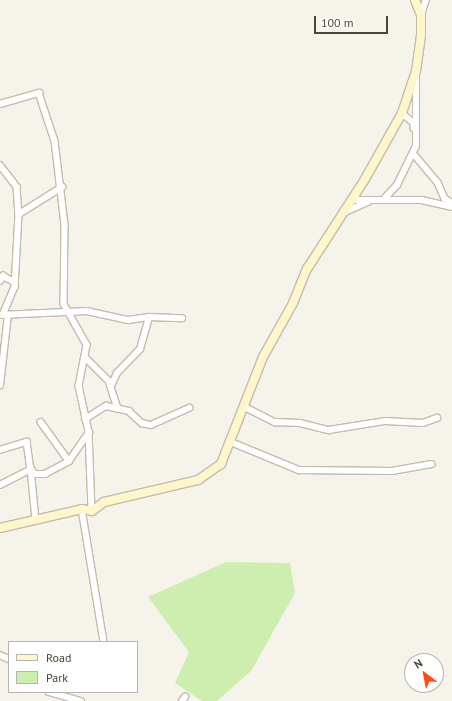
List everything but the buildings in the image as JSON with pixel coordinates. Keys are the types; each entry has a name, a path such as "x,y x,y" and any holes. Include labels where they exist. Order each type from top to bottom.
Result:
{"street":[{"path":"415,0 421,15"},
{"path":"384,199 397,185 413,156 418,106 416,71 421,15 426,0"},
{"path":"3,527 82,509 92,511 104,502 208,476 221,464 245,407 263,357 283,321 301,282 402,113 416,71"},
{"path":"0,104 35,92 42,96 55,141 62,187 66,312 86,338 85,357 79,386 84,419 89,432 92,511"},
{"path":"402,113 414,122 413,156 438,183 445,199 452,203"},
{"path":"0,165 17,187 19,214 15,282 4,315 0,386"},
{"path":"19,214 62,187"},
{"path":"341,214 368,202 384,199 422,200 452,207"},
{"path":"351,200 368,202"},
{"path":"0,281 3,276 15,282"},
{"path":"4,315 87,311 128,320 149,317 182,318"},
{"path":"110,384 140,349 149,317"},
{"path":"85,357 106,374 118,409"},
{"path":"84,419 106,406 129,411 142,423 151,425 189,408"},
{"path":"245,407 275,422 300,422 329,430 385,421 423,424 437,418"},
{"path":"41,422 70,461"},
{"path":"32,469 35,474 45,474 70,461 89,432"},
{"path":"0,450 27,442 32,469 36,520"},
{"path":"231,442 299,470 392,471 431,464"},
{"path":"0,485 32,469"},
{"path":"82,509 104,641"},
{"path":"52,693 81,701"}],"green space":[{"path":"226,562 290,563 295,593 251,671 217,701 202,701 175,683 189,652 148,597"}]}
